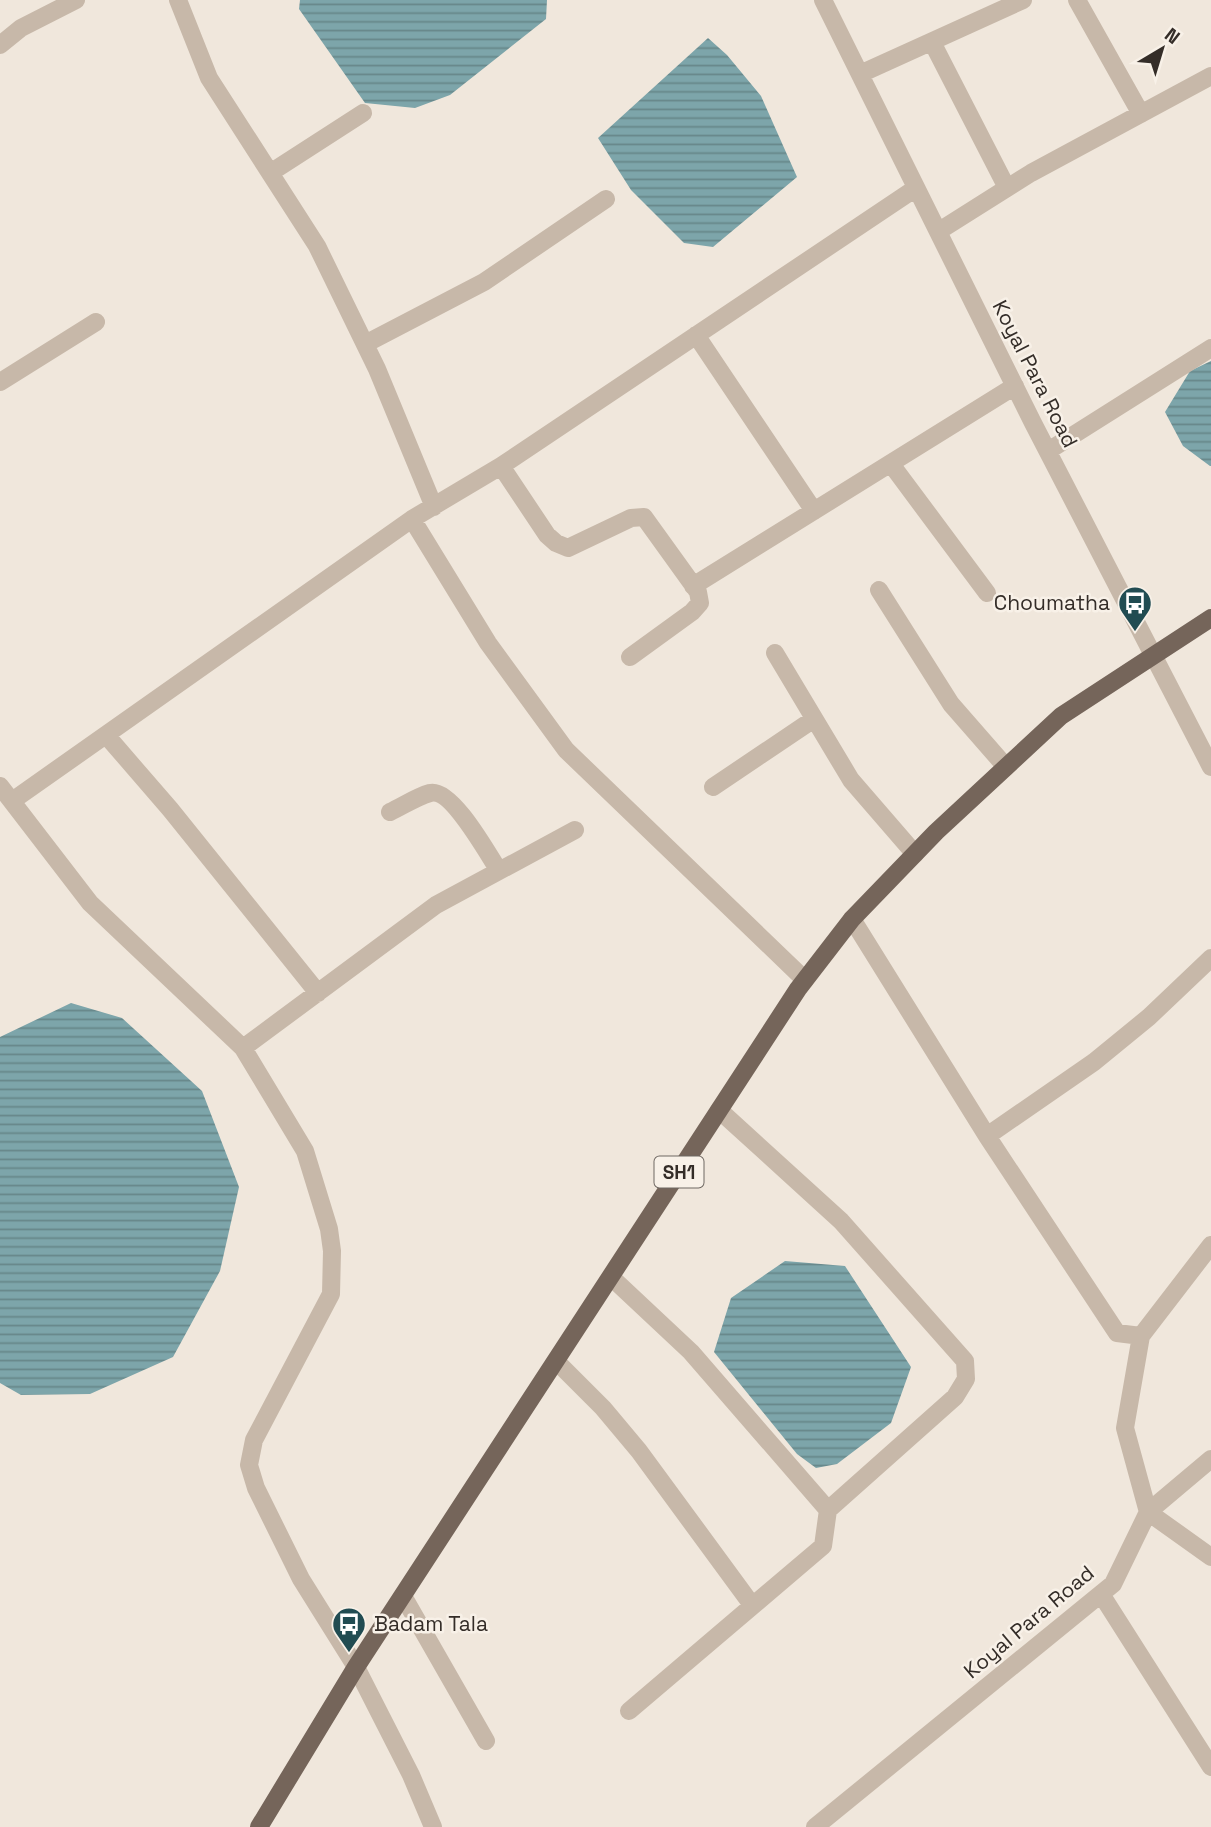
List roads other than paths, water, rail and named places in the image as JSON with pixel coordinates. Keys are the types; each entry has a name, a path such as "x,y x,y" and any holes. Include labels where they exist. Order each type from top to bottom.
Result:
{"main road":[{"name":"SH1","path":"259,1827 356,1667 719,1110 805,980 852,919 915,854 1061,716 1211,618"}],"street":[{"path":"0,45 21,28 75,0"},
{"path":"178,0 209,78 317,246 365,344 434,507"},
{"name":"Koyal Para Road","path":"823,0 1015,386 1211,767"},
{"path":"860,74 1023,0"},
{"path":"1077,0 1141,114"},
{"path":"932,42 1007,188"},
{"path":"939,231 1007,188 1211,76"},
{"path":"270,173 363,113"},
{"path":"12,802 412,519 501,466 916,188"},
{"path":"365,344 484,282 606,199"},
{"path":"0,382 96,322"},
{"path":"696,335 814,511"},
{"path":"1048,451 1211,348"},
{"path":"693,586 1015,386"},
{"path":"891,464 987,593"},
{"path":"501,466 547,535 556,543 568,548 631,518 644,517 698,592 700,603 692,612 630,657"},
{"path":"412,519 488,643 566,750 805,980"},
{"path":"879,590 951,704 1006,767"},
{"path":"775,653 851,780 915,854"},
{"path":"713,786 814,719"},
{"path":"106,735 170,809 318,993"},
{"path":"0,786 90,903 243,1048 305,1151 329,1229 332,1251 331,1294 254,1440 249,1465 256,1488 301,1579 356,1667 411,1775 433,1827"},
{"path":"390,812 432,792 443,794 453,803 499,871"},
{"path":"243,1048 436,905 575,830"},
{"path":"852,919 987,1136 1117,1334 1141,1336"},
{"path":"987,1136 1094,1062 1149,1017 1211,958"},
{"path":"629,1711 822,1546 828,1510 955,1397 966,1379 965,1361 841,1221 719,1110"},
{"path":"1211,1245 1141,1336 1125,1428 1148,1512 1211,1557"},
{"path":"611,1277 691,1352 828,1510"},
{"path":"556,1361 603,1408 639,1451 752,1605"},
{"path":"1148,1512 1211,1459"},
{"name":"Koyal Para Road","path":"814,1827 1113,1584 1148,1512"},
{"path":"1101,1594 1211,1767"},
{"path":"403,1596 486,1741"}],"water":[{"path":"300,0 547,0 546,19 450,95 415,108 365,103 299,9"},
{"path":"708,38 727,55 761,96 797,177 713,247 684,243 631,190 598,138"},
{"path":"1211,361 1210,466 1183,446 1165,412 1190,371"},
{"path":"71,1003 122,1018 202,1091 239,1187 220,1271 173,1357 90,1394 21,1395 0,1383 0,1037"},
{"path":"785,1261 845,1266 911,1367 891,1423 837,1464 816,1468 797,1454 714,1352 731,1298"}],"place":[{"name":"Choumatha","path":"1135,633"},
{"name":"Badam Tala","path":"349,1654"}]}
